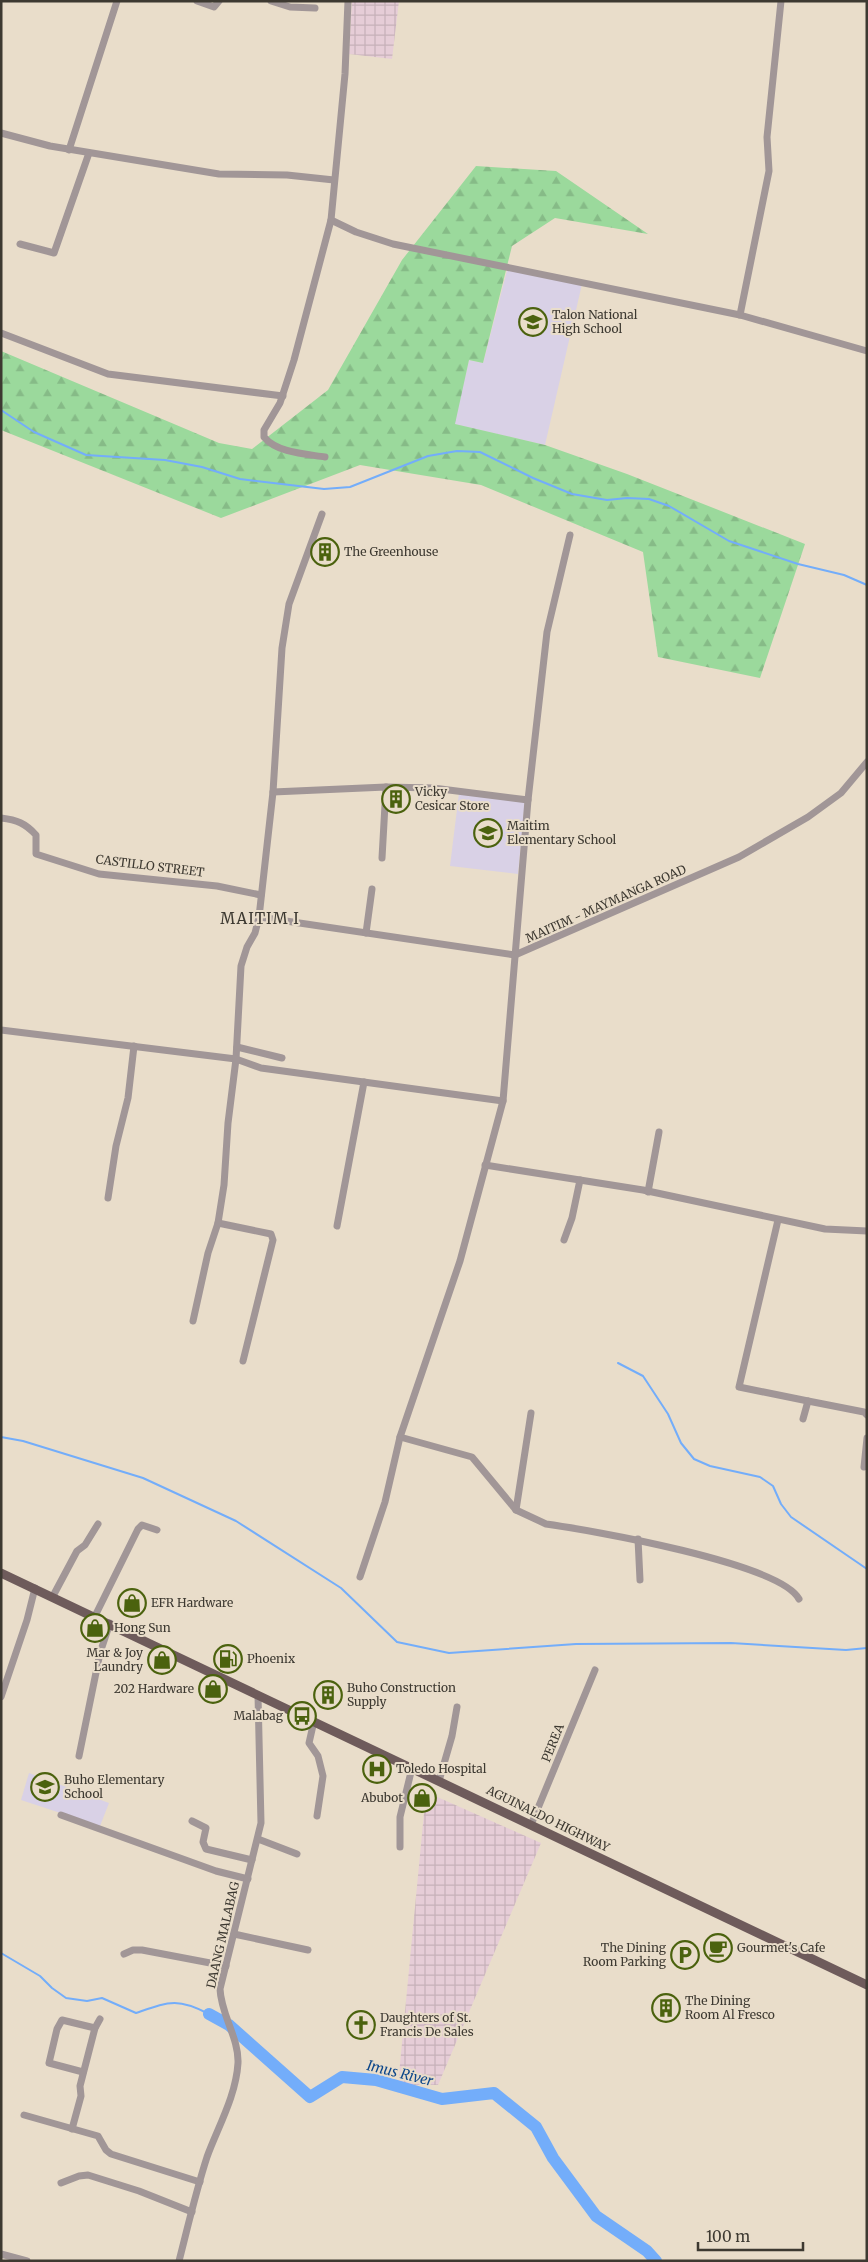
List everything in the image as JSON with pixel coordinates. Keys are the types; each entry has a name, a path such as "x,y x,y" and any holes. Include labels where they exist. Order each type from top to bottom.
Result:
{"main road":[{"name":"AGUINALDO HIGHWAY","path":"1,1572 867,1985"}],"street":[{"path":"69,150 117,1"},
{"path":"197,1 214,7 219,1"},
{"path":"271,1 290,7 315,8"},
{"path":"325,457 294,452 269,444 264,437 264,430 283,396 331,220 345,74 348,1"},
{"path":"740,315 769,171 766,136 781,1"},
{"path":"1,133 69,150 219,174 287,175 334,180"},
{"path":"20,244 54,253 89,153"},
{"path":"331,220 356,232 394,244 740,315 867,351"},
{"path":"1,333 108,374 283,396"},
{"path":"193,1321 208,1253 218,1223 224,1185 228,1123 237,1047 241,966 247,947 256,933 262,895 273,792 278,681 283,639 290,604 322,514"},
{"path":"360,1577 385,1502 400,1437 442,1320 460,1261 503,1101 528,800 547,632 570,535"},
{"name":"MAITIM - MAYMANGA ROAD","path":"259,916 516,955 738,857 808,817 841,793 867,762"},
{"path":"273,792 386,787 434,788 528,800"},
{"path":"382,858 386,787"},
{"name":"CASTILLO STREET","path":"1,818 16,820 36,835 36,854 99,874 217,886 262,895"},
{"path":"366,933 372,889"},
{"path":"1,1030 236,1059 261,1068 503,1101"},
{"path":"108,1198 116,1146 128,1098 134,1046"},
{"path":"237,1047 282,1058"},
{"path":"336,1226 364,1082"},
{"path":"648,1192 659,1132"},
{"path":"485,1165 648,1192 825,1229 867,1231"},
{"path":"564,1240 572,1218 580,1180"},
{"path":"778,1220 739,1387 864,1412 867,1415"},
{"path":"218,1223 262,1231 270,1234 273,1240 243,1361"},
{"path":"803,1419 808,1402"},
{"path":"516,1510 531,1413"},
{"path":"400,1437 472,1457 516,1510 546,1524 638,1539 744,1568 793,1591 799,1599"},
{"path":"864,1467 867,1438"},
{"path":"53,1596 77,1552 85,1546 98,1524"},
{"path":"96,1616 138,1529 142,1525 157,1530"},
{"path":"638,1539 640,1580"},
{"path":"1,1697 27,1620 35,1588"},
{"path":"79,1756 100,1653 110,1624"},
{"name":"PEREA","path":"531,1825 595,1670"},
{"name":"DAANG MALABAG","path":"179,2261 200,2182 236,2079 238,2053 220,2000 220,1989 258,1839 262,1806 258,1695"},
{"path":"439,1781 458,1707"},
{"path":"314,1721 309,1743 318,1756 323,1776 317,1816"},
{"path":"400,1846 400,1817 412,1768"},
{"path":"61,1815 208,1868 248,1879"},
{"path":"192,1821 206,1828 202,1842 206,1848 252,1860"},
{"path":"258,1839 296,1854"},
{"path":"234,1934 308,1950"},
{"path":"124,1954 133,1950 142,1950 226,1966"},
{"path":"72,2129 81,2096 80,2086 83,2072 95,2028 100,2019"},
{"path":"83,2072 49,2063 57,2029 62,2020 95,2028"},
{"path":"24,2115 98,2136 106,2150 111,2154 200,2182"},
{"path":"61,2184 79,2176 88,2175 139,2191 192,2212"},
{"path":"1,2254 27,2261"}],"shaded area":[{"path":"352,1 399,1 392,59 349,54"},
{"name":"Talon National High School","path":"508,267 582,284 545,445 454,424 469,360 483,363"},
{"name":"Maitim Elementary School","path":"459,793 525,800 518,874 450,866"},
{"name":"Buho Elementary School","path":"29,1773 109,1803 100,1826 21,1800"},
{"path":"426,1792 541,1843 438,2085 398,2085"}],"green space":[{"path":"476,166 556,171 648,234 555,218 512,246 483,363 469,360 455,424 545,445 627,474 805,544 760,678 658,657 643,552 481,485 360,465 221,518 1,430 1,351 219,443 252,449 328,390 402,260"}],"waterway":[{"path":"1,410 34,432 86,455 165,460 202,467 240,479 324,489 350,487 428,456 457,451 480,452 533,478 572,494 607,500 627,498 649,499 669,506 729,541 798,564 844,575 867,585"},
{"path":"618,1363 643,1376 668,1414 681,1443 694,1459 710,1466 760,1477 773,1486 781,1504 791,1517 867,1569"},
{"path":"1,1437 23,1441 143,1478 236,1521 341,1588 397,1642 449,1653 576,1644 731,1643 846,1650 867,1648"},
{"name":"Imus River","path":"1,1953 40,1976 66,1998 87,2001 102,1998 136,2013 156,2006 180,2003 209,2014"},
{"name":"Imus River","path":"209,2014 229,2025 310,2097 342,2077 376,2080 442,2099 494,2093 536,2127 553,2158 596,2216 647,2251 656,2261"}],"place":[{"name":"Talon National High School","path":"533,322"},
{"name":"The Greenhouse","path":"325,552"},
{"name":"Vicky Cesicar Store","path":"396,799"},
{"name":"Maitim Elementary School","path":"488,833"},
{"name":"EFR Hardware","path":"132,1603"},
{"name":"Hong Sun","path":"95,1628"},
{"name":"Phoenix","path":"228,1659"},
{"name":"Mar & Joy Laundry","path":"162,1660"},
{"name":"202 Hardware","path":"213,1689"},
{"name":"Buho Construction Supply","path":"328,1695"},
{"name":"Malabag","path":"302,1716"},
{"name":"Toledo Hospital","path":"377,1769"},
{"name":"Buho Elementary School","path":"45,1787"},
{"name":"Abubot","path":"422,1798"},
{"name":"Gourmet's Cafe","path":"718,1948"},
{"name":"The Dining Room Parking","path":"685,1955"},
{"name":"The Dining Room Al Fresco","path":"666,2008"},
{"name":"Daughters of St. Francis De Sales","path":"361,2025"}],"district":[{"name":"MAITIM I","path":"260,919"}]}
